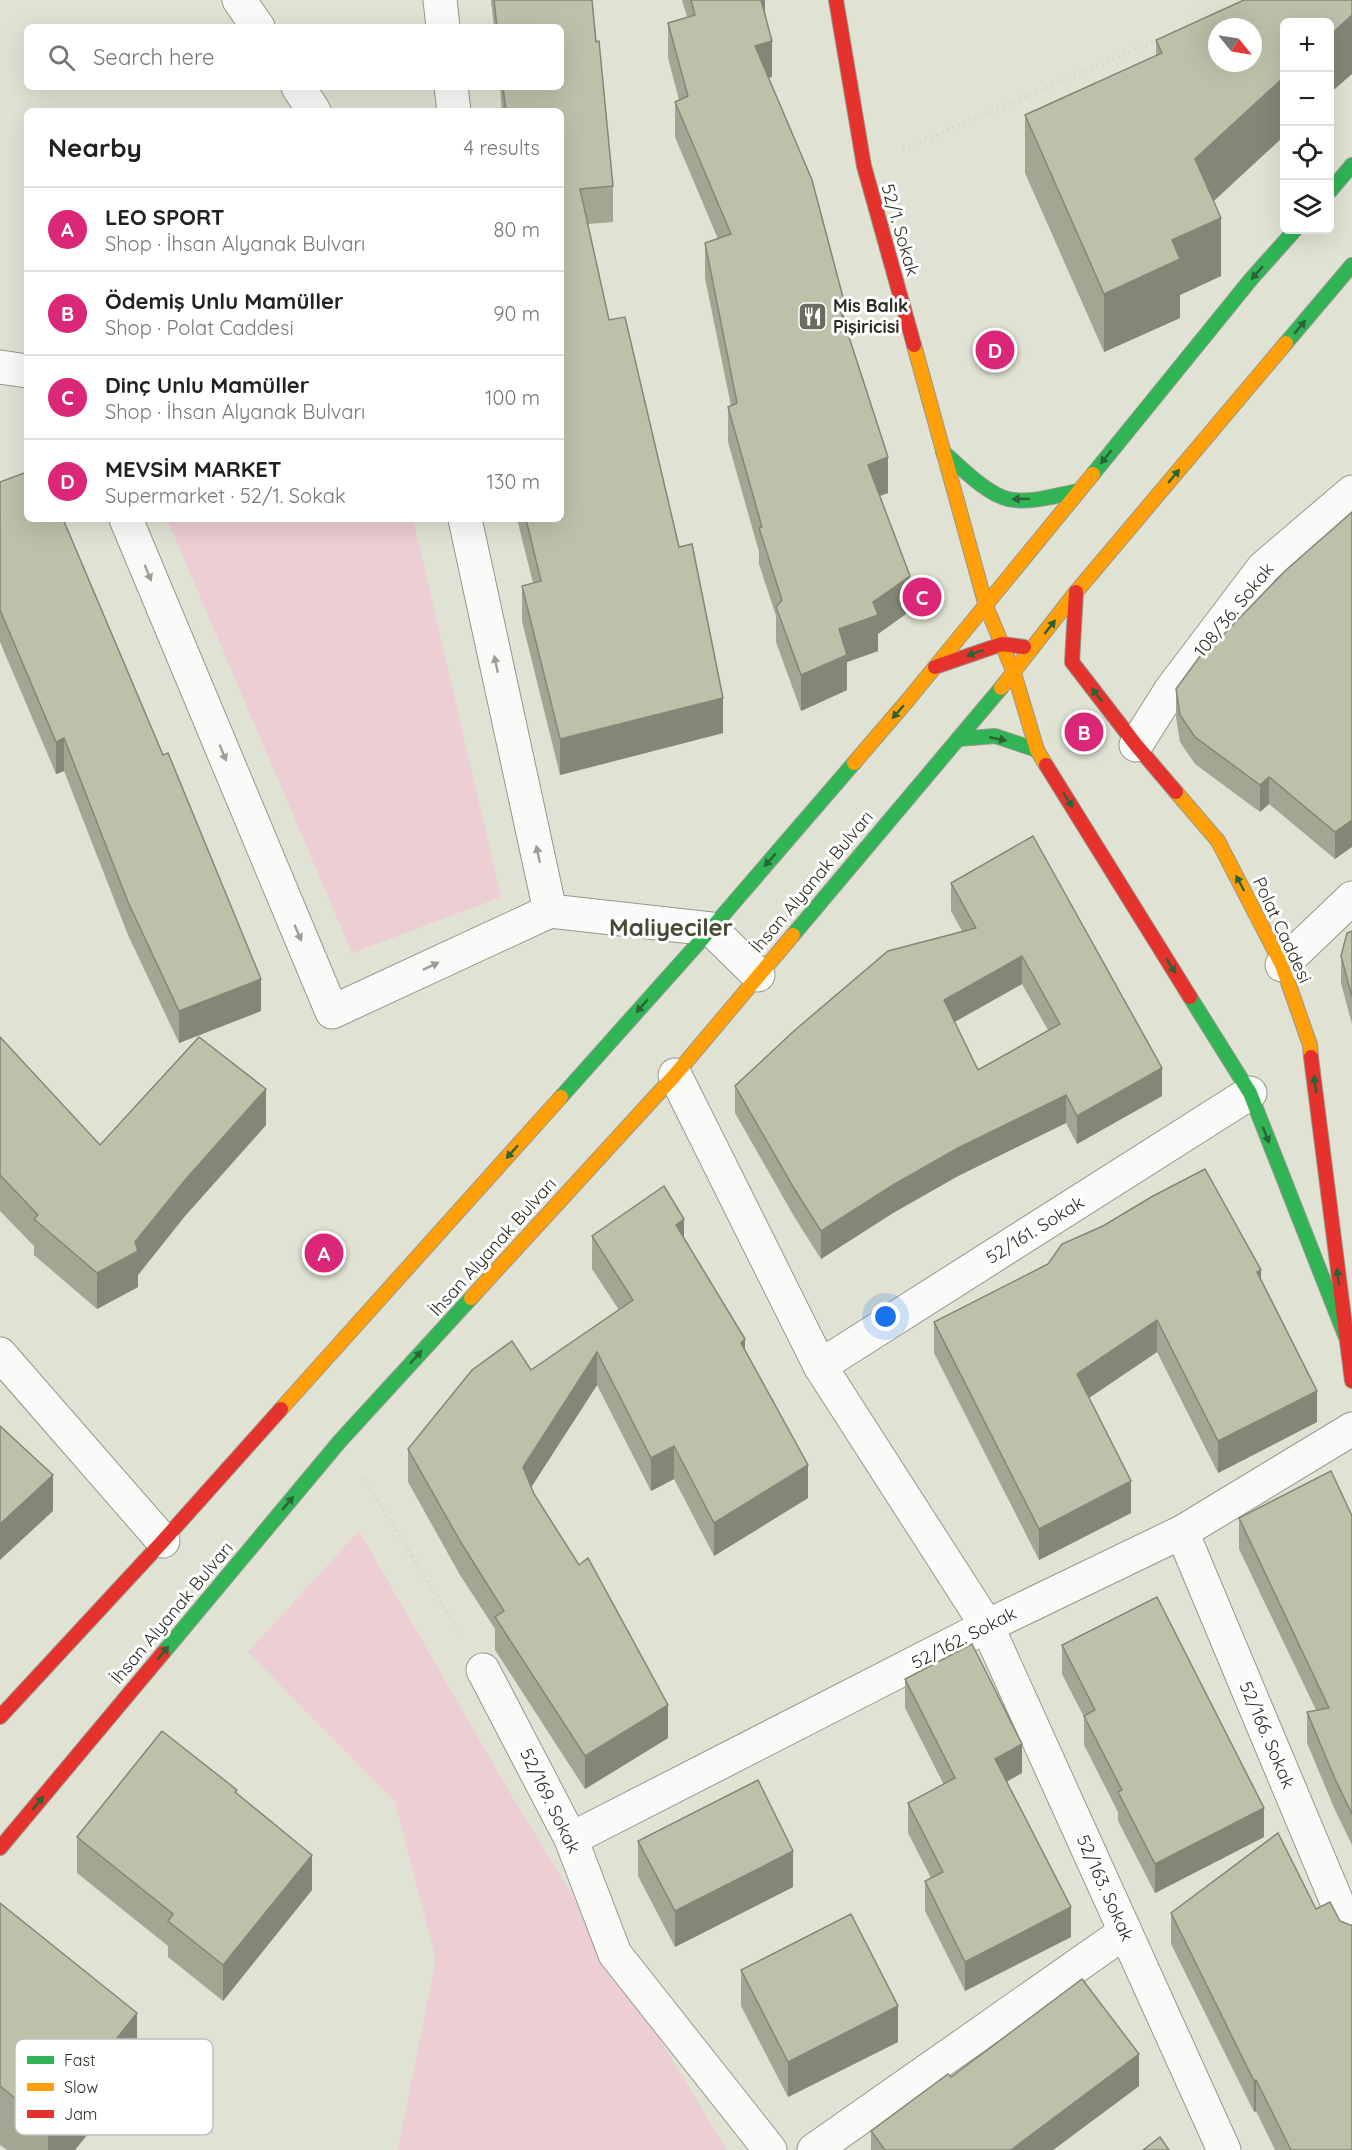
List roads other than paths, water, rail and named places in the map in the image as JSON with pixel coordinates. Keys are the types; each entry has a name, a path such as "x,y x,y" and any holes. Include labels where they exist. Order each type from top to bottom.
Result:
{"main road":[{"name":"52/1. Sokak","path":"836,0 864,166 986,606"},
{"path":"1334,185 1352,165"},
{"path":"0,1717 163,1541 711,929 986,606 1252,278 1291,234"},
{"name":"İhsan Alyanak Bulvarı","path":"0,1848 340,1441 675,1075 1014,673 1038,649 1077,592 1352,265"},
{"path":"943,452 981,484 1008,499 1040,498 1079,490"},
{"name":"Polat Caddesi","path":"1077,592 1067,660 1218,841 1282,964 1310,1045 1348,1334 1352,1381"},
{"name":"Polat Caddesi","path":"986,606 1014,673 1037,750 1250,1093 1348,1334"},
{"path":"935,667 1002,644 1038,649"},
{"path":"958,739 995,736 1037,750"}],"street":[{"path":"239,0 256,24"},
{"path":"440,0 443,24"},
{"path":"300,90 312,108"},
{"path":"451,90 454,108"},
{"path":"0,366 24,370"},
{"name":"108/36. Sokak","path":"1136,745 1170,691 1263,568 1352,492"},
{"path":"127,522 332,1012 550,912 711,929 758,975"},
{"path":"466,522 550,912"},
{"path":"1282,964 1352,898"},
{"path":"1282,964 1352,935"},
{"path":"675,1075 820,1366 987,1626"},
{"name":"52/161. Sokak","path":"820,1366 1250,1093"},
{"path":"0,1354 163,1541"},
{"name":"52/162. Sokak","path":"571,1839 987,1626 1182,1532 1352,1428"},
{"name":"52/166. Sokak","path":"1182,1532 1352,1938"},
{"name":"52/163. Sokak","path":"987,1626 1224,2150"},
{"name":"52/169. Sokak","path":"483,1670 571,1839 615,1954 771,2150"},
{"path":"814,2150 1125,1932"}],"place":[{"name":"Mis Balık Pişiricisi","path":"812,316"},
{"name":"MEVSİM MARKET","path":"995,350"},
{"name":"Dinç Unlu Mamüller","path":"922,597"},
{"name":"Ödemiş Unlu Mamüller","path":"1084,732"},
{"name":"LEO SPORT","path":"324,1253"}],"district":[{"name":"Maliyeciler","path":"671,928"}]}
